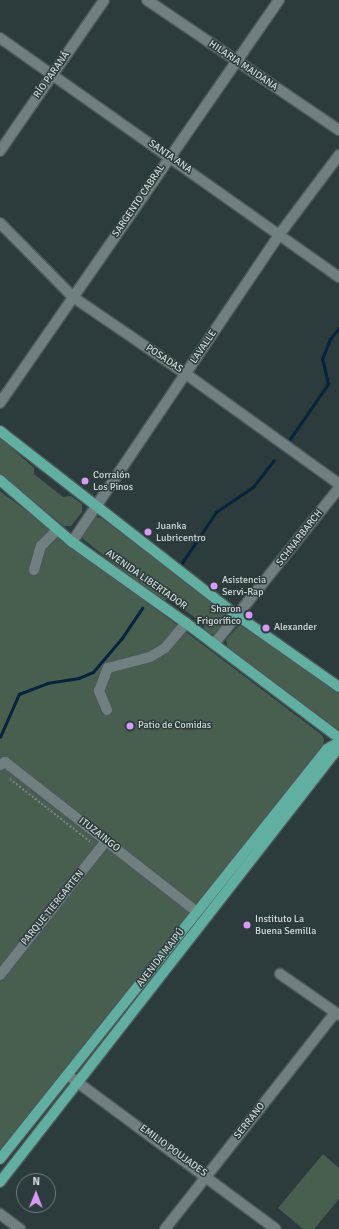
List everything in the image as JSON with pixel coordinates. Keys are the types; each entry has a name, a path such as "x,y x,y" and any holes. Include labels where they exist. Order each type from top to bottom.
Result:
{"main road":[{"path":"0,431 95,507 238,616 339,687"},
{"name":"AVENIDA LIBERTADOR","path":"0,480 72,542 186,622 339,738"},
{"name":"AVENIDA MAIPÚ","path":"0,1159 69,1076 327,749 339,742"},
{"name":"AVENIDA MAIPÚ","path":"0,1182 339,747"}],"street":[{"name":"RÍO PARANÁ","path":"0,151 104,0"},
{"name":"HILARIA MAIDANA","path":"147,0 339,130"},
{"name":"SARGENTO CABRAL","path":"0,403 169,156 279,0"},
{"name":"SANTA ANA","path":"0,38 53,73 339,277"},
{"name":"LAVALLE","path":"72,542 279,235 339,155"},
{"name":"POSADAS","path":"0,223 73,297 186,374 339,484"},
{"name":"SCHNARBARCH","path":"214,644 238,616 339,488"},
{"path":"34,570 40,546 57,530"},
{"path":"107,710 99,691 101,680 108,668 150,657 165,648 186,622"},
{"name":"ITUZAINGO","path":"3,763 192,908"},
{"name":"PARQUE TIERGARTEN","path":"0,974 106,841"},
{"path":"280,974 337,1014"},
{"name":"SERRANO","path":"165,1229 337,1014"},
{"name":"EMILIO POUJADES","path":"69,1076 208,1176 276,1229"},
{"path":"0,1214 20,1229"}],"path":[{"path":"10,779 94,844"}],"green space":[{"path":"0,438 34,468 34,474 63,497 71,496 82,504 82,512 71,526 64,526 0,474"},
{"path":"0,491 322,735 324,740 322,746 0,1154"},
{"path":"94,517 101,518 227,612 228,619 215,634 208,634 204,630 204,624 169,599 161,601 83,539 81,535"},
{"path":"239,625 246,627 339,694 339,729 334,729 228,648 226,640"},
{"path":"323,1154 339,1168 339,1199 314,1229 303,1229 278,1208"}],"waterway":[{"path":"290,439 328,384 322,359 330,339 339,328"},
{"path":"182,563 216,512 253,487 274,460"},
{"path":"0,737 19,694 47,683 79,678 93,672 122,638 142,608"}],"place":[{"name":"Corralón Los Pinos","path":"85,481"},
{"name":"Juanka Lubricentro","path":"148,532"},
{"name":"Asistencia Servi-Rap","path":"214,586"},
{"name":"Sharon Frigorífico","path":"249,615"},
{"name":"Alexander","path":"266,628"},
{"name":"Patio de Comidas","path":"130,726"},
{"name":"Instituto La Buena Semilla","path":"247,925"}]}
